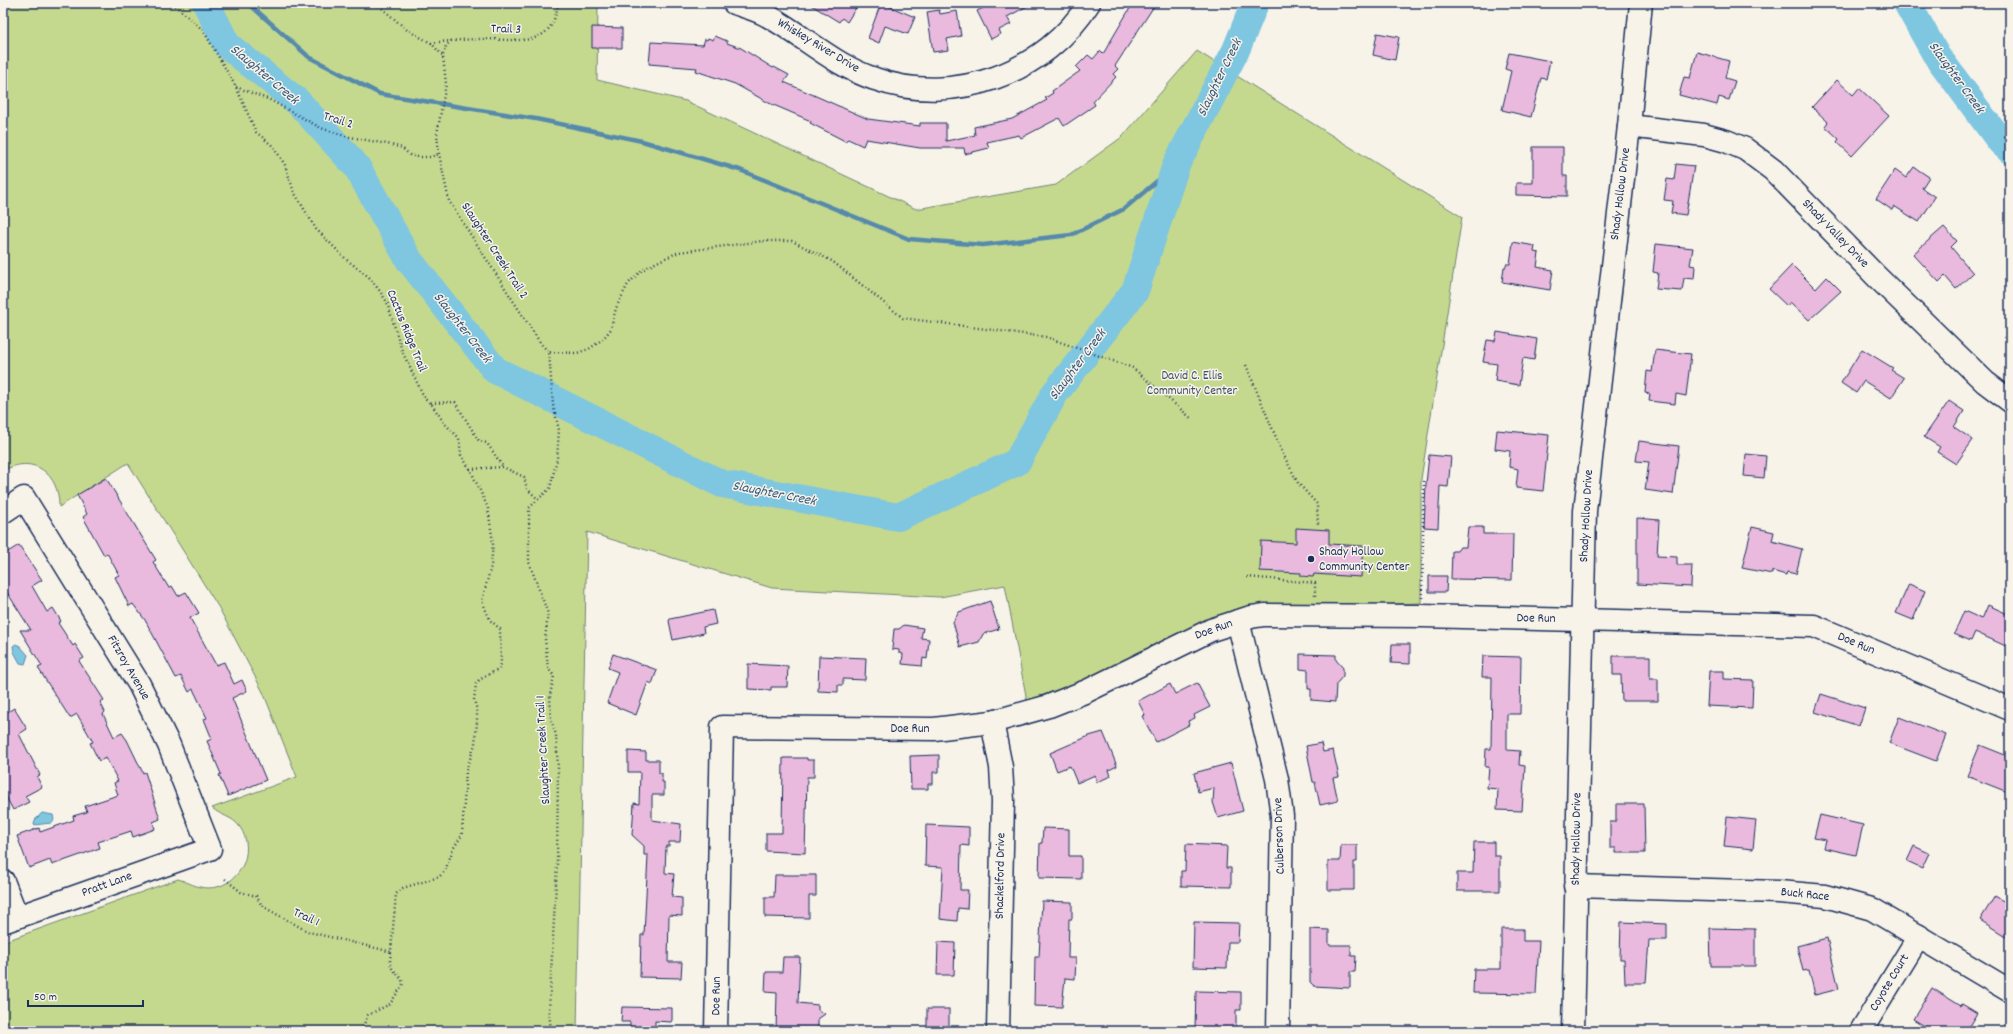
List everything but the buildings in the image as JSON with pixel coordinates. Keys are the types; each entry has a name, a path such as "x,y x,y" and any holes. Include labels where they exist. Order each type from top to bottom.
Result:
{"street":[{"name":"Whiskey River Drive","path":"734,3 768,15 833,59 875,79 921,88 969,85 991,80 1014,70 1054,45 1070,29 1089,3"},
{"name":"Shady Hollow Drive","path":"1573,1031 1575,886 1585,511 1629,126 1641,3"},
{"name":"Shady Valley Drive","path":"1629,126 1704,135 1726,140 1746,149 1773,170 1876,276 1985,382 2010,401"},
{"name":"Fitzroy Avenue","path":"3,512 24,498 139,684 169,746 210,849"},
{"name":"Doe Run","path":"716,1031 722,727 934,729 992,722 1049,706 1087,691 1190,639 1238,621 1264,615 1422,616 1814,626 2010,709"},
{"name":"Culberson Drive","path":"1238,621 1277,778 1282,816 1278,1031"},
{"name":"Shackelford Drive","path":"992,722 1002,767 998,1031"},
{"name":"Pratt Lane","path":"10,920 210,849"},
{"path":"3,881 10,920"},
{"name":"Buck Race","path":"1575,886 1779,892 1825,896 1872,910 1919,936 2010,991"},
{"name":"Coyote Court","path":"1861,1031 1919,936"}],"path":[{"name":"Cactus Ridge Trail","path":"172,3 203,30 236,87 256,132 274,147 285,164 294,192 316,229 348,260 369,277 387,302 402,351 425,399 459,438 461,455 470,469 488,508 492,543 491,566 482,601 490,620 500,629 501,664 500,668 479,680 476,684 474,700 477,710 475,744 466,772 462,835 453,849 445,871 440,877 403,888 396,894 392,933 392,968 402,980 403,984 390,1004 368,1015 361,1031"},
{"path":"376,3 407,30 431,42 442,56"},
{"name":"Trail 3","path":"431,42 484,39 520,42 540,37 555,20 558,3"},
{"path":"442,56 446,46 454,40"},
{"name":"Slaughter Creek Trail 2","path":"442,56 446,84 437,134 439,154 450,202 541,344 550,352"},
{"name":"Trail 2","path":"236,87 270,100 327,130 345,136 392,145 402,148 410,155 418,157 430,157 439,154"},
{"path":"550,352 577,354 603,339 611,329 616,308 628,284 642,270 661,260 679,252 763,241 792,241 832,261 903,318 1046,337 1133,368 1192,419"},
{"name":"Slaughter Creek Trail 1","path":"550,352 552,390 559,430 557,459 550,488 529,508 529,562 548,614 545,639 548,668 554,676 550,695 551,719 556,735 558,768 557,864 549,1011 551,1031"},
{"path":"1246,365 1282,452 1298,483 1317,504 1318,524"},
{"path":"430,403 455,402 479,441 487,443 503,467"},
{"path":"470,469 503,467 524,477 527,488 538,499"},
{"path":"1422,616 1424,479"},
{"path":"1247,577 1315,583"},
{"name":"Trail 1","path":"225,879 242,892 256,896 261,904 269,910 309,932 392,952"}],"green space":[{"name":"David C. Ellis Community Center","path":"3,3 598,3 597,80 686,101 916,209 1056,185 1122,137 1197,51 1462,217 1421,479 1421,603 1279,608 1027,701 1005,585 940,597 772,588 587,532 577,1031 3,1031 3,942 178,879 204,888 219,886 228,882 242,867 246,857 247,847 245,837 237,823 212,808 297,777 263,692 219,608 128,463 59,507 55,485 50,476 43,470 25,464 14,466 3,471"}],"water":[{"path":"16,644 20,646 28,655 25,664 20,663 14,652 13,646"},
{"path":"42,813 53,815 54,820 51,823 34,825 35,820"}],"waterway":[{"name":"Slaughter Creek","path":"206,3 227,45 298,102 357,167 409,260 495,370 722,484 898,517 1017,462 1055,393 1135,291 1176,165 1236,50 1255,3"},
{"path":"248,3 309,57 380,94 536,119 642,141 740,170 909,239 983,245 1071,235 1124,209 1176,165"},
{"name":"Slaughter Creek","path":"1907,3 1935,53 2000,141 2010,150"}],"place":[{"name":"Shady Hollow Community Center","path":"1311,559"}]}
